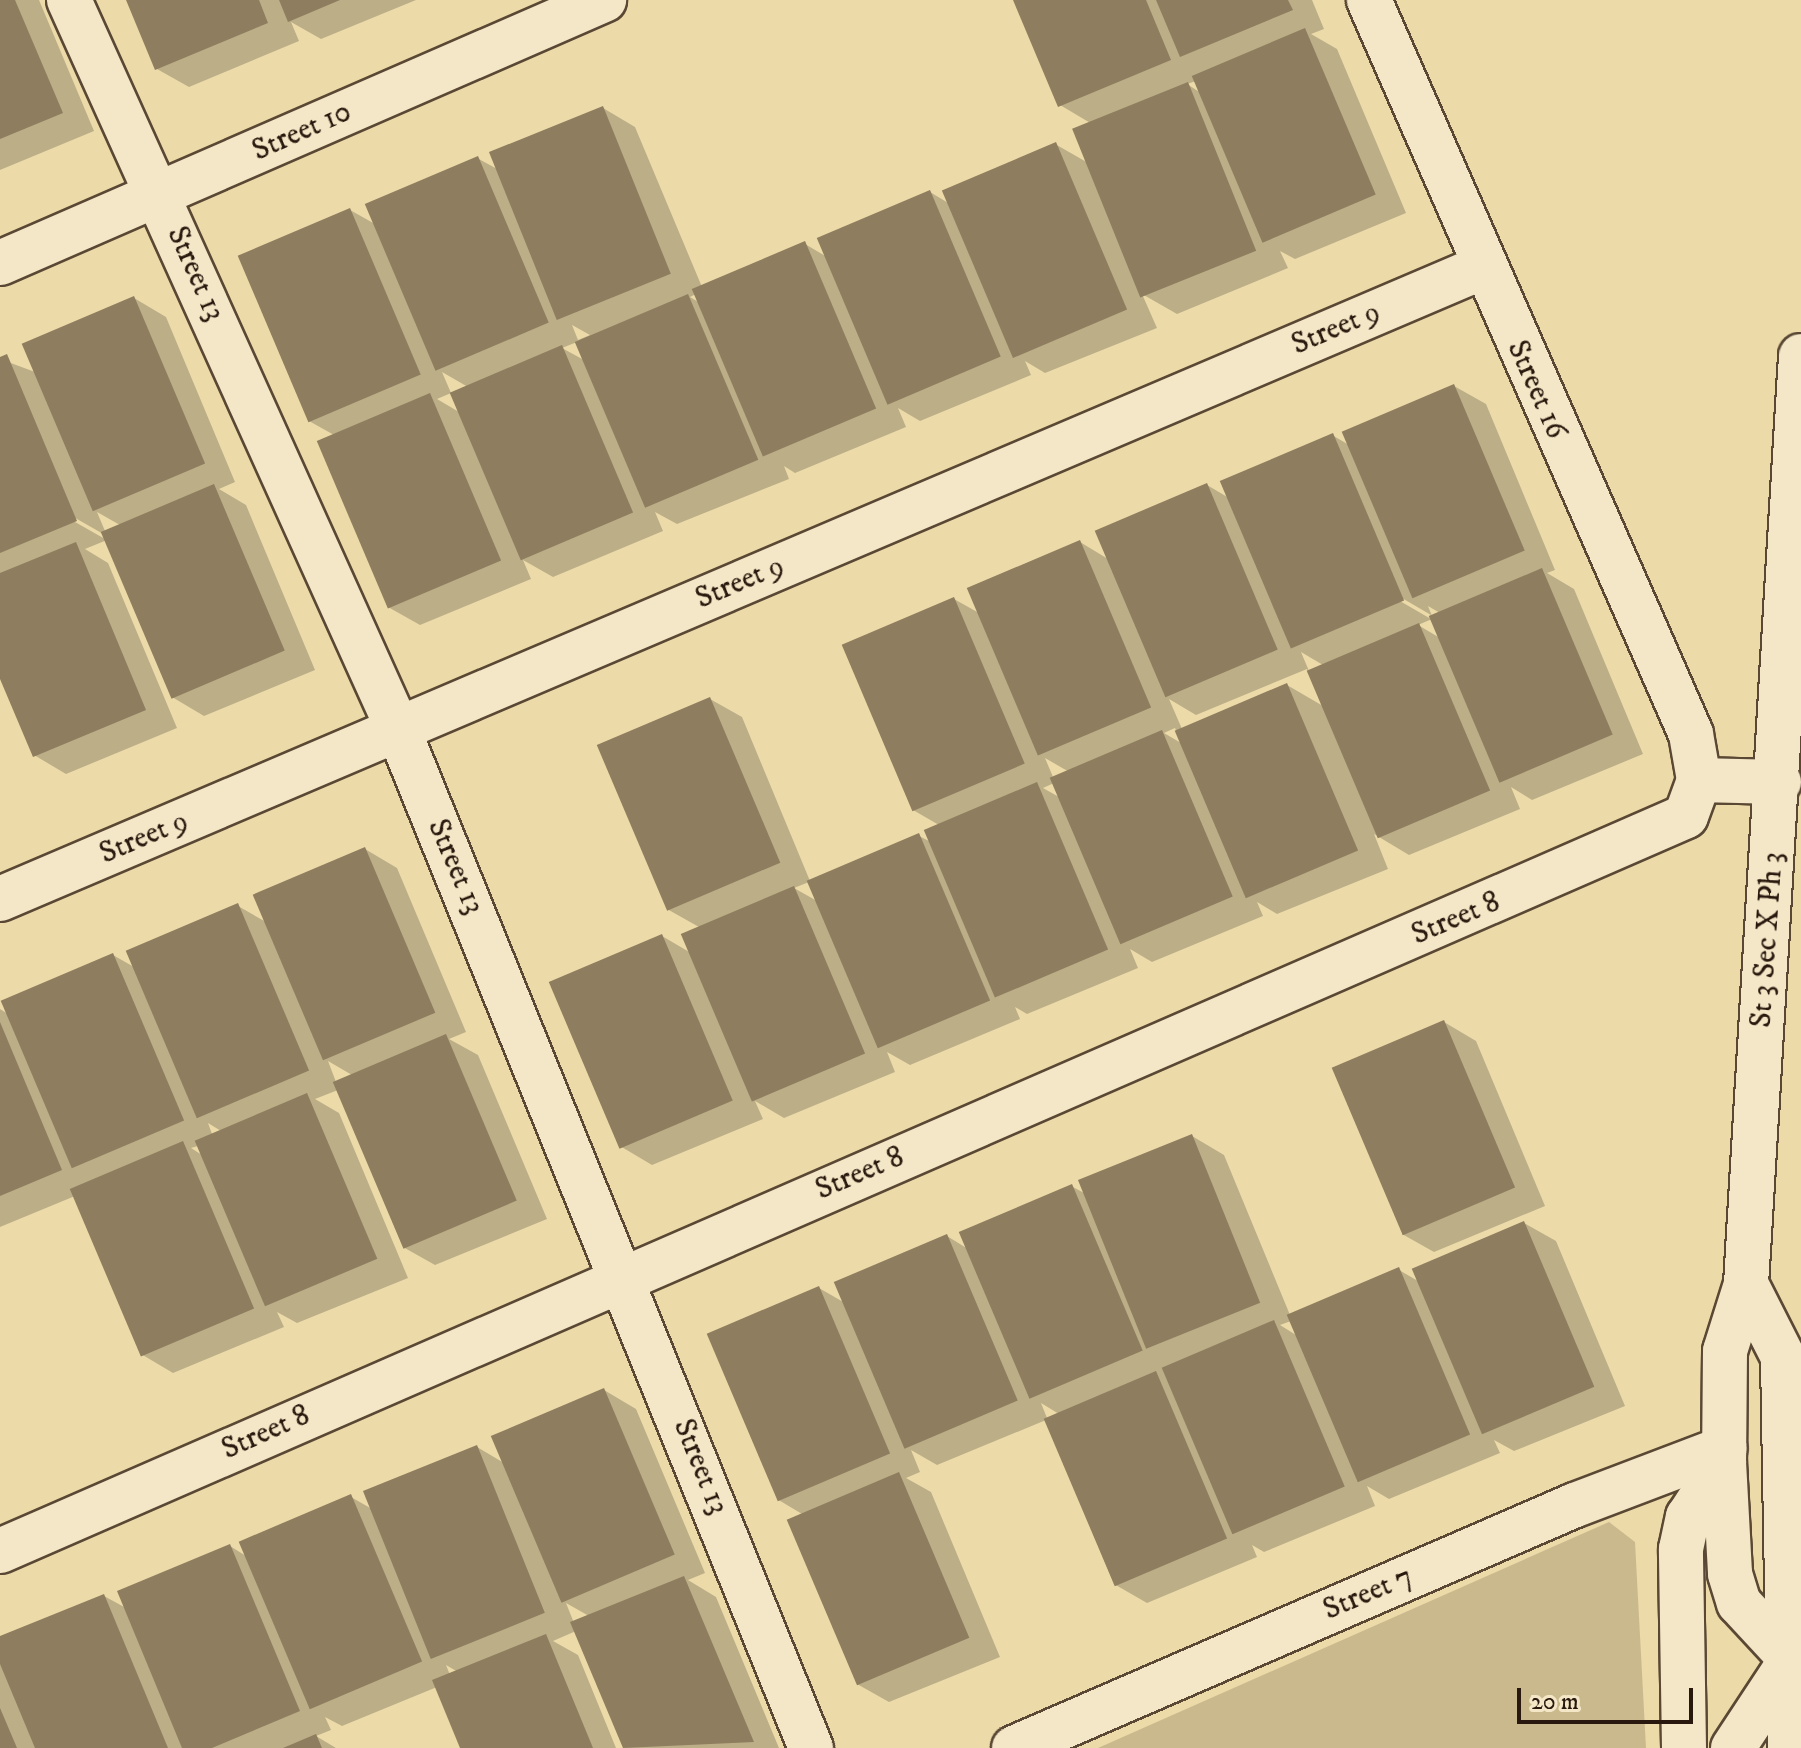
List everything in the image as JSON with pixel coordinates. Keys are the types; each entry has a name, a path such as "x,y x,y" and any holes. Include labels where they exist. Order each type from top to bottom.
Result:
{"street":[{"name":"Street 13","path":"69,0 398,729 624,1275 811,1748"},
{"name":"Street 10","path":"0,263 604,0"},
{"name":"Street 16","path":"1369,0 1481,268 1675,696 1699,780"},
{"name":"Street 9","path":"0,899 1481,268"},
{"name":"St 3 Sec X Ph 3","path":"1797,1661 1739,1603 1730,1574 1724,1455 1725,1351 1746,1284 1779,782 1801,356"},
{"path":"1699,780 1779,782"},
{"name":"Street 8","path":"0,1551 624,1275 1634,843 1686,816 1699,780"},
{"path":"1746,1284 1792,1376 1797,1661 1790,1748"},
{"path":"1684,1748 1681,1549 1688,1517 1724,1455"},
{"name":"Street 7","path":"1014,1748 1575,1505 1724,1455"},
{"path":"1733,1748 1797,1661"}],"shaded area":[{"path":"1609,1522 1635,1542 1646,1748 1098,1748"}],"building":[{"path":"0,0 15,0 63,113 0,139"},
{"path":"126,0 259,0 268,23 155,70"},
{"path":"279,0 340,0 288,22"},
{"path":"1013,0 1146,0 1171,60 1058,107"},
{"path":"1156,0 1288,0 1293,10 1180,57"},
{"path":"1305,28 1376,195 1263,243 1192,76"},
{"path":"1188,82 1256,251 1140,298 1072,129"},
{"path":"603,106 671,274 557,320 489,152"},
{"path":"1056,142 1127,310 1013,358 942,190"},
{"path":"478,156 549,323 436,371 365,204"},
{"path":"930,190 1001,357 888,405 817,238"},
{"path":"350,208 421,375 308,422 238,256"},
{"path":"805,241 876,409 763,457 692,289"},
{"path":"688,294 758,460 645,508 575,342"},
{"path":"134,296 205,464 93,511 22,344"},
{"path":"562,345 633,513 521,560 450,393"},
{"path":"7,354 77,521 0,553 0,357"},
{"path":"1454,384 1525,551 1412,598 1342,432"},
{"path":"430,393 501,561 388,609 317,441"},
{"path":"1333,433 1404,601 1291,649 1220,481"},
{"path":"1207,483 1278,650 1165,697 1095,531"},
{"path":"214,484 285,651 172,699 101,532"},
{"path":"1080,540 1151,708 1038,756 967,588"},
{"path":"76,542 146,710 33,757 0,679 0,573"},
{"path":"1542,568 1613,735 1500,783 1429,616"},
{"path":"954,597 1025,764 912,811 842,645"},
{"path":"1419,623 1490,791 1378,838 1307,671"},
{"path":"1287,683 1358,851 1246,898 1175,731"},
{"path":"710,697 780,863 667,911 597,745"},
{"path":"1162,730 1233,897 1120,944 1050,778"},
{"path":"1037,782 1108,950 995,998 924,830"},
{"path":"919,833 990,1001 878,1048 807,881"},
{"path":"365,847 435,1013 323,1060 253,895"},
{"path":"794,886 865,1054 752,1102 681,934"},
{"path":"238,903 309,1071 197,1118 126,951"},
{"path":"662,934 733,1101 620,1149 549,982"},
{"path":"113,953 184,1121 72,1168 1,1001"},
{"path":"1444,1020 1515,1188 1403,1235 1332,1068"},
{"path":"0,1022 62,1170 0,1196"},
{"path":"446,1034 517,1201 404,1249 333,1082"},
{"path":"307,1093 377,1259 265,1306 195,1141"},
{"path":"1192,1134 1260,1303 1146,1349 1078,1180"},
{"path":"183,1141 254,1309 141,1357 70,1189"},
{"path":"1072,1184 1143,1351 1030,1399 959,1232"},
{"path":"1524,1221 1594,1387 1482,1434 1412,1269"},
{"path":"947,1234 1018,1401 905,1449 834,1282"},
{"path":"1399,1267 1470,1435 1358,1482 1287,1315"},
{"path":"819,1286 890,1454 778,1501 707,1334"},
{"path":"1274,1320 1345,1487 1232,1534 1162,1368"},
{"path":"1156,1371 1227,1539 1115,1586 1044,1419"},
{"path":"604,1388 675,1555 562,1603 491,1436"},
{"path":"477,1445 545,1613 431,1659 363,1491"},
{"path":"899,1472 969,1638 857,1685 787,1520"},
{"path":"351,1494 422,1662 310,1709 239,1542"},
{"path":"230,1544 300,1711 212,1748 182,1748 117,1591"},
{"path":"684,1576 754,1742 623,1748 570,1622"},
{"path":"104,1594 168,1748 35,1748 0,1664 0,1636"},
{"path":"546,1634 593,1748 460,1748 432,1680"},
{"path":"0,1708 17,1748 0,1748"},
{"path":"316,1734 322,1748 283,1748"}]}
